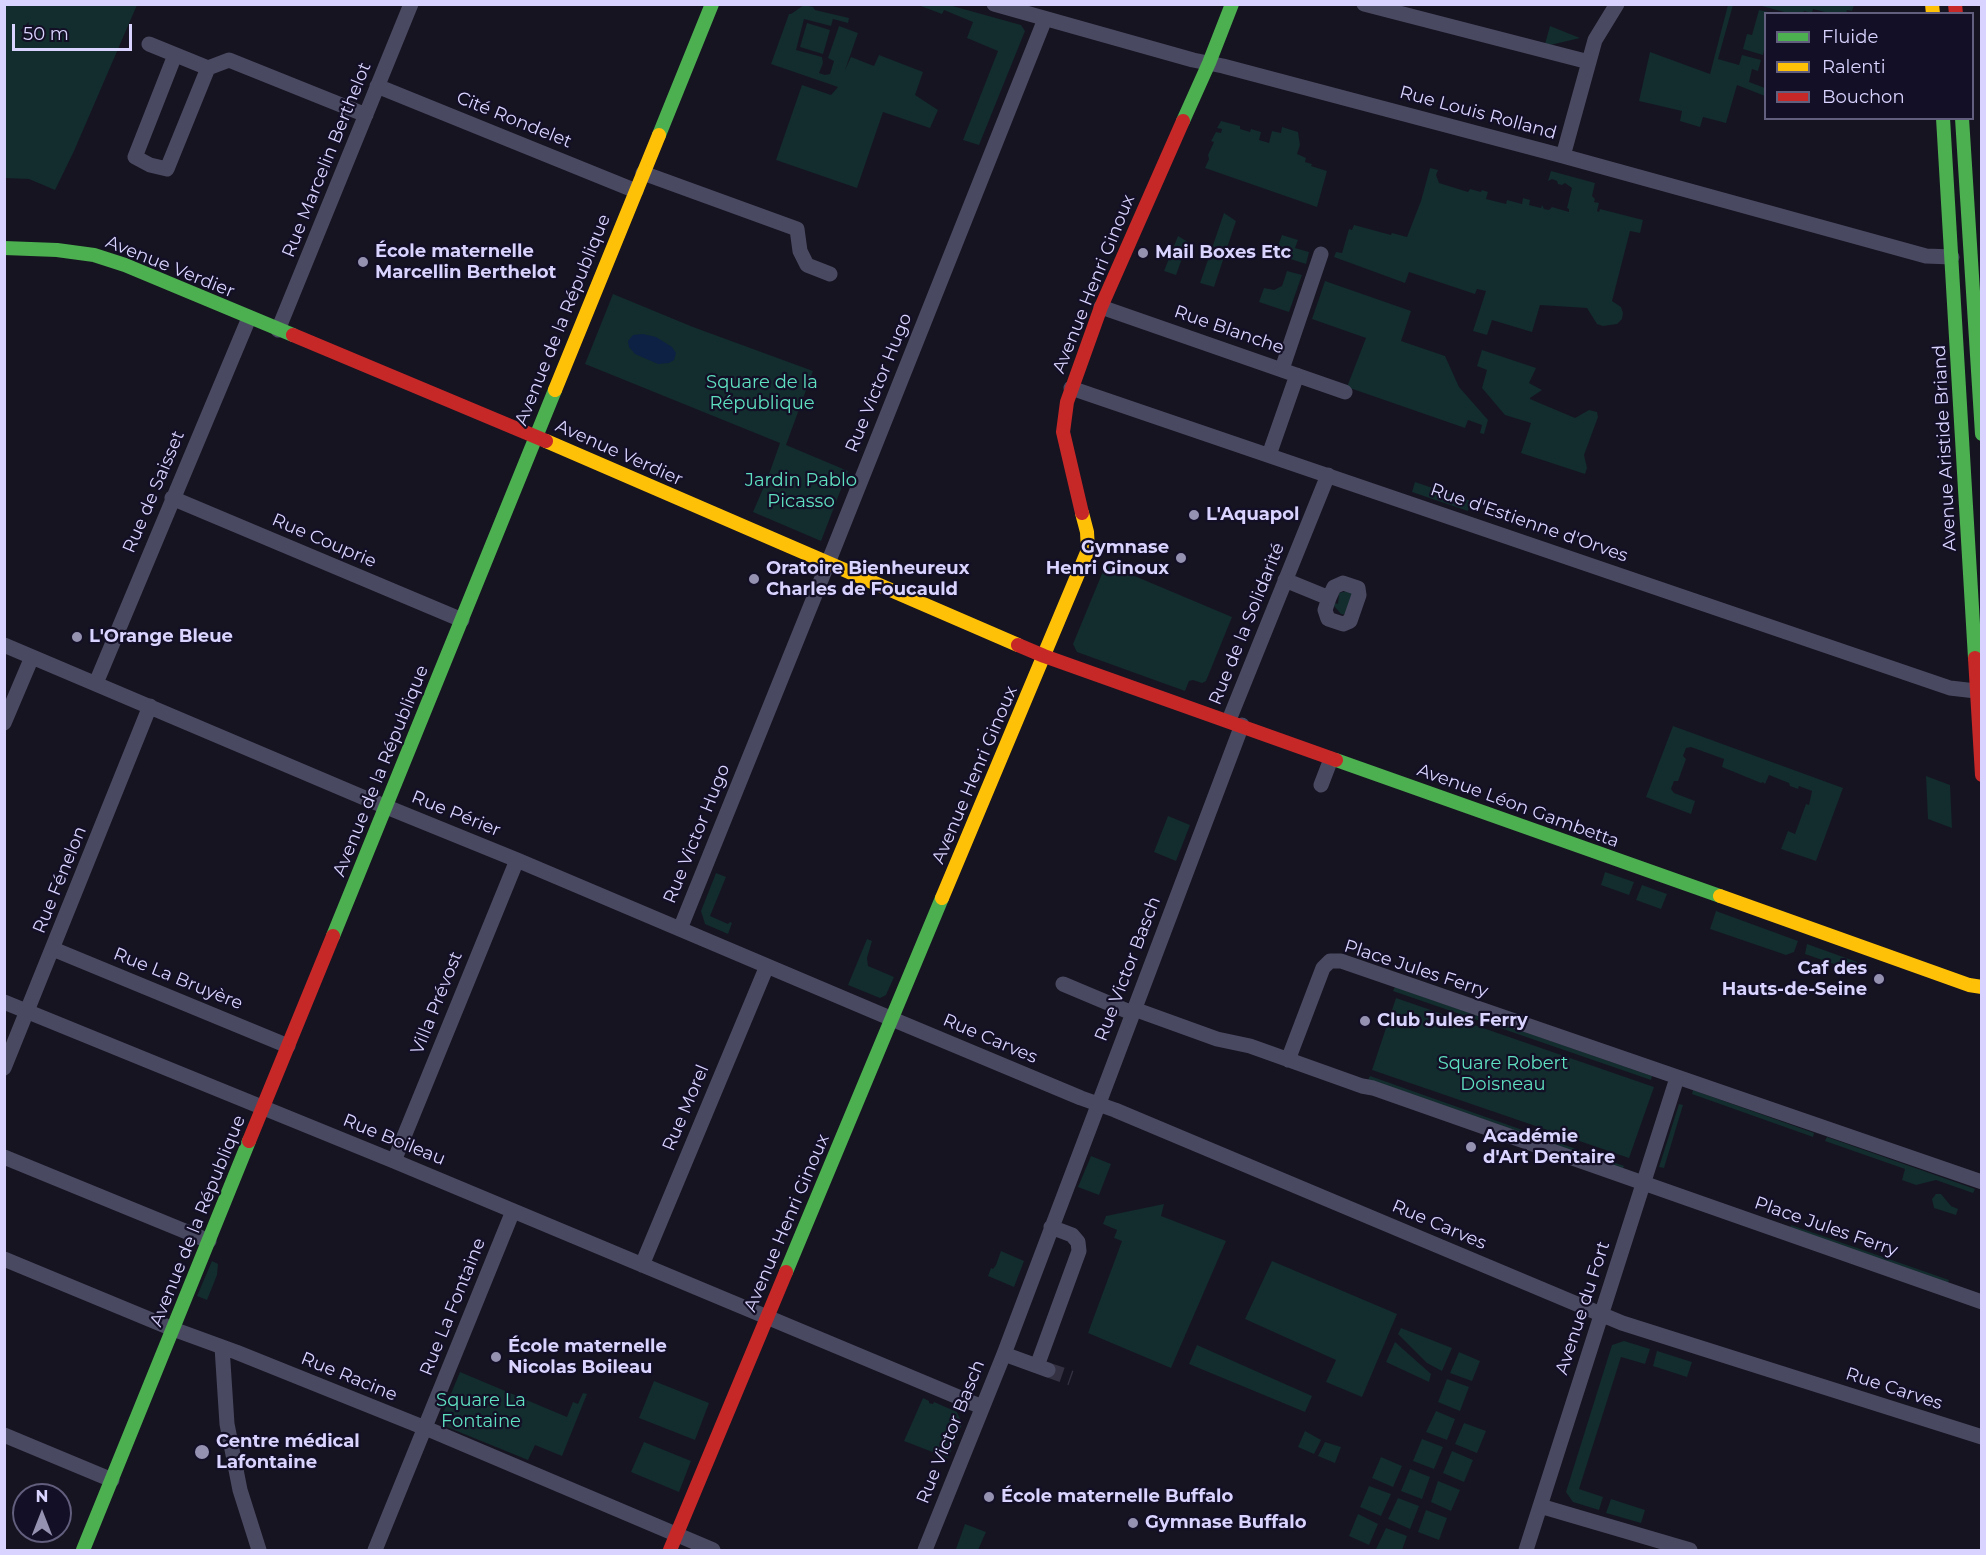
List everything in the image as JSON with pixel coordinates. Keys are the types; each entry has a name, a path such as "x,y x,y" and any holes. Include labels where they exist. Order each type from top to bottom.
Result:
{"main road":[{"name":"Avenue de la République","path":"83,1551 712,4"},
{"name":"Avenue Henri Ginoux","path":"670,1551 1088,550 1087,532 1063,432 1071,388 1101,307 1209,63 1232,4"},
{"name":"Avenue Aristide Briand","path":"1943,120 1982,775"},
{"name":"Avenue Aristide Briand","path":"1962,120 1982,434"},
{"name":"Avenue Verdier","path":"4,248 57,249 94,255 125,265 535,436 1044,656"},
{"name":"Avenue Léon Gambetta","path":"1044,656 1235,722 1331,759 1969,985 1982,987"}],"street":[{"name":"Rue Marcelin Berthelot","path":"278,330 411,4"},
{"name":"Rue Louis Rolland","path":"994,4 1926,256 1952,257"},
{"path":"1364,4 1589,62"},
{"path":"1563,156 1599,32 1617,4"},
{"name":"Rue Victor Hugo","path":"680,928 1045,19"},
{"path":"149,44 208,68 229,60 366,115"},
{"path":"175,55 135,157 150,165 166,169 208,68"},
{"name":"Cité Rondelet","path":"377,86 636,191"},
{"path":"643,173 797,229 800,251 807,265 830,274"},
{"path":"1269,455 1321,254"},
{"name":"Rue Blanche","path":"1101,307 1345,392"},
{"name":"Rue de Saisset","path":"96,683 249,318"},
{"name":"Rue d'Estienne d'Orves","path":"1071,388 1950,688 1976,691"},
{"name":"Rue de la Solidarité","path":"1235,722 1285,580 1328,475"},
{"name":"Rue Couprie","path":"172,498 462,620"},
{"path":"1285,580 1329,598"},
{"name":"Rue Périer","path":"4,645 892,1019"},
{"path":"4,723 32,657"},
{"name":"Rue Fénelon","path":"4,1068 150,706"},
{"name":"Rue Victor Basch","path":"925,1551 1004,1354 1133,1011 1235,722"},
{"path":"1321,785 1331,759"},
{"name":"Villa Prévost","path":"394,1161 517,860"},
{"name":"Rue La Bruyère","path":"53,949 288,1046"},
{"name":"Place Jules Ferry","path":"1982,1182 1341,961 1330,962 1323,968 1288,1060 1982,1302"},
{"name":"Rue Morel","path":"642,1265 767,966"},
{"path":"1064,984 1133,1011 1217,1039 1250,1046 1288,1060"},
{"name":"Rue Boileau","path":"4,1002 394,1161 982,1407"},
{"name":"Rue Carves","path":"892,1019 1622,1323 1982,1437"},
{"name":"Avenue du Fort","path":"1526,1551 1677,1078"},
{"path":"4,1157 209,1241"},
{"name":"Rue La Fontaine","path":"377,1550 424,1428 513,1211"},
{"path":"1004,1354 1042,1368 1079,1251 1078,1242 1072,1235 1051,1227"},
{"name":"Rue Racine","path":"4,1259 173,1329 424,1428 713,1551"},
{"path":"222,1347 227,1424 240,1490 258,1551"},
{"path":"4,1435 112,1480"},
{"path":"1540,1506 1690,1551"}],"green space":[{"path":"4,5 137,5 55,190 29,179 5,178"},
{"path":"804,5 849,18 848,23 833,19 831,26 804,19 796,50 822,57 823,63 819,73 830,74 834,61 828,58 839,26 858,33 845,70 851,57 874,66 879,55 923,72 915,95 938,110 930,128 883,112 857,188 776,160 802,85 831,95 838,87 771,64 789,14"},
{"path":"918,5 949,5 1021,25 1025,31 979,145 963,140 998,51 967,38 973,22 944,10 942,14"},
{"path":"1728,5 1733,5 1718,59 1739,65 1742,55 1761,60 1758,71 1752,69 1749,82 1764,88 1764,96 1737,85 1726,123 1703,117 1700,127 1680,121 1682,111 1639,101 1650,52 1710,74"},
{"path":"1758,5 1854,5 1852,11 1847,10 1846,12 1825,12 1813,9 1812,12 1784,12"},
{"path":"1759,10 1768,12 1764,12 1763,55 1743,49 1747,34 1752,35"},
{"path":"807,23 830,30 823,54 800,47"},
{"path":"1550,26 1580,38 1550,45 1545,44"},
{"path":"1221,121 1240,126 1240,129 1250,132 1251,129 1261,132 1259,140 1269,143 1272,131 1281,133 1282,127 1298,132 1300,145 1297,154 1306,158 1305,162 1312,164 1311,166 1327,171 1317,207 1205,168 1214,142 1211,141 1216,132 1221,133 1222,129 1217,128"},
{"path":"1430,168 1438,170 1436,175 1439,183 1468,192 1470,189 1488,192 1486,199 1506,204 1507,200 1522,204 1523,198 1530,200 1529,205 1541,208 1542,205 1544,209 1549,210 1552,207 1569,212 1567,208 1572,188 1565,183 1558,184 1552,179 1548,181 1551,171 1595,183 1592,196 1595,199 1594,202 1599,203 1597,211 1599,212 1600,209 1643,220 1640,233 1630,231 1612,301 1621,307 1622,319 1617,324 1603,326 1597,324 1587,308 1540,305 1532,332 1492,320 1487,335 1473,331 1486,291 1477,289 1475,294 1409,272 1405,283 1334,257 1336,252 1342,253 1349,229 1352,230 1354,225 1407,237 1421,201"},
{"path":"1224,213 1236,221 1214,287 1200,283"},
{"path":"1282,235 1298,240 1295,248 1309,252 1306,264 1275,254"},
{"path":"1178,236 1188,242 1176,275 1164,271"},
{"path":"1287,271 1302,275 1289,312 1259,302 1264,288 1274,290 1282,286"},
{"path":"1325,281 1411,311 1401,341 1445,356 1459,387 1488,420 1484,434 1480,433 1482,425 1468,420 1465,428 1347,387 1366,338 1312,319"},
{"name":"Square de la République","path":"613,294 693,327 813,371 786,445 848,471 821,541 753,512 780,443 585,364"},
{"path":"1482,350 1536,368 1529,383 1542,390 1530,399 1575,418 1589,410 1597,412 1598,417 1584,455 1587,468 1585,474 1521,453 1531,423 1505,415 1482,388 1487,370 1477,366"},
{"path":"1415,482 1471,501 1468,511 1412,492"},
{"path":"1106,564 1232,617 1206,681 1202,683 1189,681 1185,691 1077,652 1073,644"},
{"path":"1347,591 1353,593 1346,615 1341,614 1334,606 1335,603 1338,604 1339,593"},
{"path":"1673,726 1843,788 1816,861 1781,849 1788,831 1795,834 1806,804 1809,805 1812,791 1799,786 1798,789 1769,775 1765,784 1761,783 1722,767 1724,759 1691,747 1686,748 1683,756 1686,759 1678,781 1674,781 1671,789 1674,793 1695,801 1691,814 1646,797"},
{"path":"1926,776 1950,785 1952,828 1928,819"},
{"path":"1168,816 1190,825 1176,861 1154,852"},
{"path":"1605,872 1634,882 1629,895 1601,885"},
{"path":"716,873 726,877 710,916 728,924 732,923 728,934 705,924 701,911"},
{"path":"1642,885 1667,894 1661,909 1636,900"},
{"path":"1716,911 1798,941 1794,952 1786,955 1710,929"},
{"path":"867,939 872,941 867,958 868,966 894,977 886,995 880,998 848,985"},
{"path":"1807,944 1857,962 1854,971 1805,954"},
{"path":"1395,987 1652,1076 1651,1080 1393,991"},
{"name":"Square Robert Doisneau","path":"1396,998 1654,1087 1629,1158 1372,1070"},
{"path":"1370,1076 1624,1166 1622,1170 1368,1080"},
{"path":"1693,1090 1814,1133 1813,1137 1692,1094"},
{"path":"1679,1104 1683,1105 1664,1168 1659,1167"},
{"path":"1827,1137 1975,1189 1973,1193 1936,1180 1916,1185 1902,1180 1905,1169 1825,1141"},
{"path":"1091,1156 1111,1164 1099,1195 1078,1187"},
{"path":"1936,1194 1941,1194 1951,1206 1958,1209 1956,1215 1934,1208 1932,1199"},
{"path":"1164,1204 1161,1216 1226,1241 1171,1368 1088,1333 1122,1241 1114,1238 1117,1230 1103,1224 1106,1216"},
{"path":"1791,1225 1949,1280 1947,1285 1789,1230"},
{"path":"1001,1251 1024,1261 1014,1287 988,1276 991,1268 993,1269 996,1265"},
{"path":"212,1261 218,1264 217,1275 207,1300 197,1296"},
{"path":"1272,1261 1397,1314 1362,1397 1326,1382 1336,1360 1245,1319"},
{"path":"1401,1328 1452,1348 1442,1371 1427,1363 1398,1334"},
{"path":"1624,1341 1650,1349 1645,1364 1621,1357 1579,1489 1603,1497 1599,1510 1573,1502 1566,1492 1612,1345"},
{"path":"1395,1342 1431,1374 1429,1382 1386,1362"},
{"path":"1197,1345 1312,1396 1305,1412 1189,1364"},
{"path":"1657,1351 1692,1362 1687,1377 1653,1366"},
{"path":"1459,1352 1480,1361 1472,1381 1450,1373"},
{"name":"Square La Fontaine","path":"460,1372 567,1417 573,1402 578,1404 583,1393 587,1394 562,1456 535,1445 528,1460 442,1425 440,1420"},
{"path":"1447,1379 1469,1387 1460,1411 1438,1402"},
{"path":"654,1381 709,1403 695,1440 639,1418"},
{"path":"923,1398 929,1403 934,1402 957,1412 962,1424 948,1458 904,1441"},
{"path":"1436,1411 1455,1419 1447,1440 1426,1432"},
{"path":"1464,1423 1486,1431 1477,1453 1455,1444"},
{"path":"1305,1431 1321,1440 1314,1454 1298,1447"},
{"path":"1422,1439 1443,1447 1434,1469 1413,1461"},
{"path":"644,1442 691,1461 679,1492 631,1472"},
{"path":"1325,1442 1341,1447 1335,1463 1318,1456"},
{"path":"1452,1451 1473,1460 1464,1482 1443,1473"},
{"path":"1381,1457 1402,1466 1393,1487 1372,1478"},
{"path":"1410,1469 1430,1477 1422,1499 1401,1491"},
{"path":"1438,1481 1460,1490 1451,1511 1431,1502"},
{"path":"1369,1486 1391,1494 1381,1516 1360,1507"},
{"path":"1398,1498 1419,1506 1410,1529 1388,1519"},
{"path":"1611,1499 1645,1510 1641,1523 1606,1513"},
{"path":"1426,1510 1447,1518 1439,1540 1418,1532"},
{"path":"1358,1514 1378,1524 1369,1545 1349,1536"},
{"path":"965,1524 986,1532 978,1550 956,1549"},
{"path":"1386,1528 1407,1536 1402,1550 1376,1549"}],"water":[{"path":"643,334 656,337 672,347 676,353 674,360 658,364 635,354 629,347 628,341 633,335"}],"tunnel":[{"path":"1048,1370 1071,1378"}],"traffic: fast":[{"path":"659,135 712,4"},
{"path":"1183,121 1232,4"},
{"path":"1943,120 1975,658"},
{"path":"1962,120 1982,434"},
{"path":"4,248 57,250 94,255 125,265 293,335"},
{"path":"333,936 555,390"},
{"path":"1336,760 1720,896"},
{"path":"786,1272 942,898"},
{"path":"83,1550 249,1141"}],"traffic: slow":[{"path":"1932,4 1933,12"},
{"path":"555,390 659,135"},
{"path":"546,441 1018,645"},
{"path":"942,898 1088,550 1087,532 1082,513"},
{"path":"1720,896 1969,985 1982,987"}],"traffic: jam":[{"path":"1955,4 1956,12"},
{"path":"1082,513 1063,432 1067,402 1101,307 1183,121"},
{"path":"293,335 546,441"},
{"path":"1018,645 1336,760"},
{"path":"1975,658 1982,775"},
{"path":"249,1141 333,936"},
{"path":"670,1550 786,1272"}],"place":[{"name":"Mail Boxes Etc","path":"1143,253"},
{"name":"École maternelle Marcellin Berthelot","path":"363,262"},
{"name":"L'Aquapol","path":"1194,515"},
{"name":"Gymnase Henri Ginoux","path":"1181,558"},
{"name":"Oratoire Bienheureux Charles de Foucauld","path":"754,579"},
{"name":"L'Orange Bleue","path":"77,637"},
{"name":"Caf des Hauts-de-Seine","path":"1879,979"},
{"name":"Club Jules Ferry","path":"1365,1021"},
{"name":"Académie d'Art Dentaire","path":"1471,1147"},
{"name":"École maternelle Nicolas Boileau","path":"496,1357"},
{"name":"Centre médical Lafontaine","path":"202,1452"},
{"name":"École maternelle Buffalo","path":"989,1497"},
{"name":"Gymnase Buffalo","path":"1133,1523"}],"park label":[{"name":"Jardin Pablo Picasso","path":"801,491"}]}
